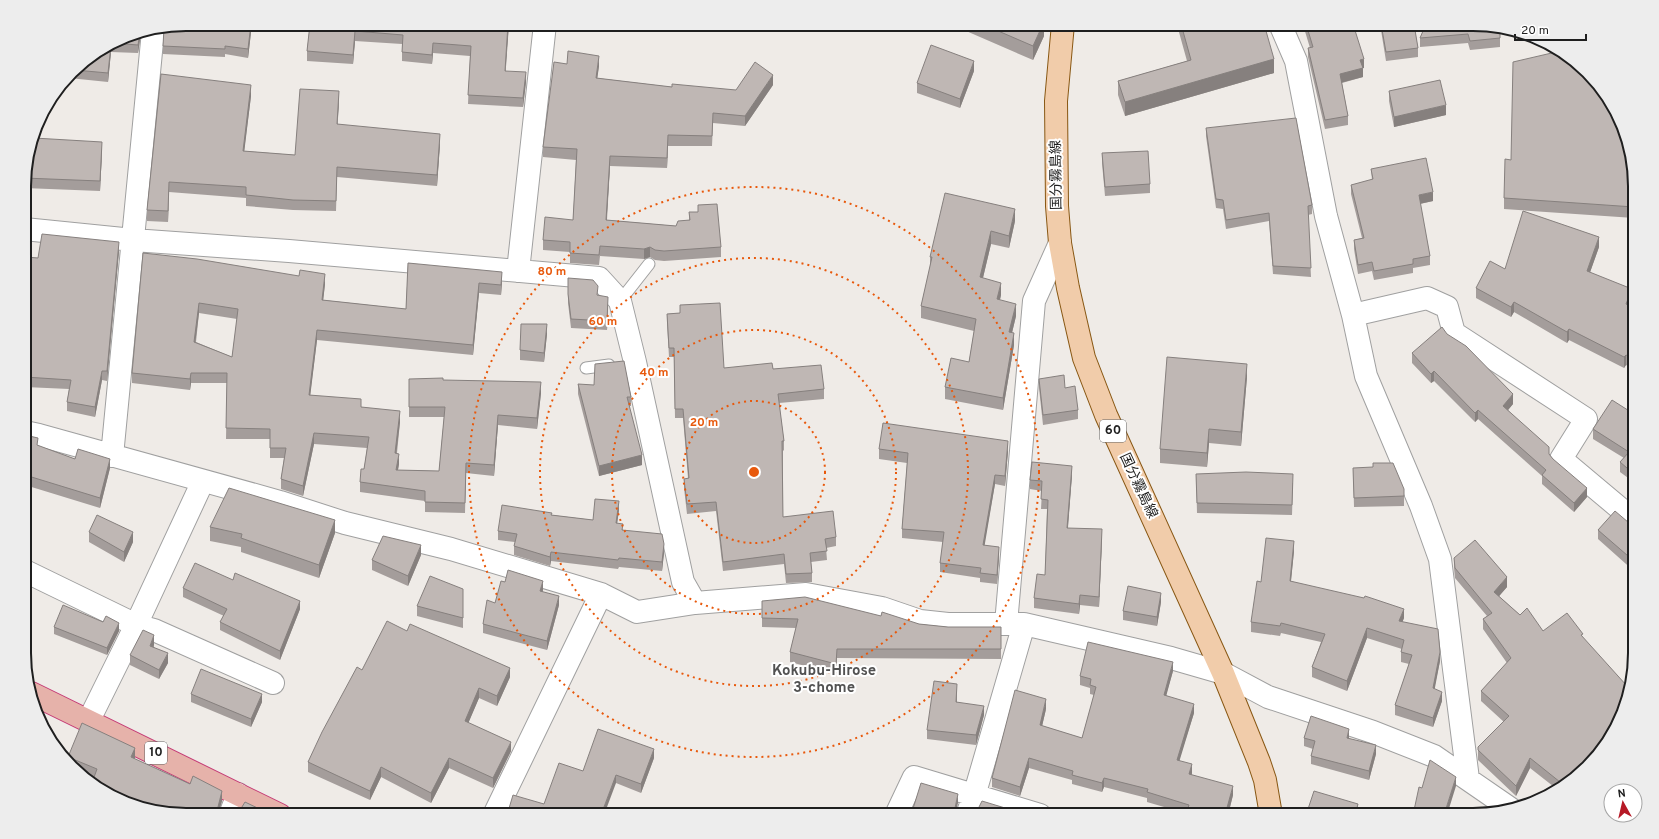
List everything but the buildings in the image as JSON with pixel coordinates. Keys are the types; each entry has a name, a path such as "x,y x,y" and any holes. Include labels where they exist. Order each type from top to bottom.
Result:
{"highway":[{"name":"10","path":"37,696 89,720 266,808"}],"main road":[{"name":"国分霧島線","path":"1062,31 1056,101 1057,206 1060,243 1068,288 1084,358 1106,415 1223,672 1259,762 1265,780 1270,808"}],"street":[{"path":"518,271 544,31"},
{"path":"1283,31 1296,61 1326,216 1353,316 1366,376 1422,506 1440,559 1468,779"},
{"path":"112,456 153,35"},
{"path":"31,230 133,240 297,252 599,278 620,301 684,582 695,603"},
{"path":"971,806 1015,624 1034,300 1060,243"},
{"path":"1353,316 1427,298 1447,307 1454,333 1586,419 1561,459 1628,515"},
{"path":"31,434 345,522 452,549 601,594 637,612 695,603 806,594 882,608 920,621 948,624 1015,624 1171,658 1223,672 1268,697 1373,732 1434,756 1468,779 1502,805"},
{"path":"89,720 136,625 203,481"},
{"path":"31,574 136,625 154,630 273,683"},
{"path":"497,808 601,594"},
{"path":"899,808 914,777 971,806 986,808"},
{"path":"233,808 238,794"}],"lane":[{"path":"620,301 649,264"},
{"path":"586,368 635,362"}],"district":[{"name":"Kokubu-Hirose 3-chome","path":"824,680"}]}
